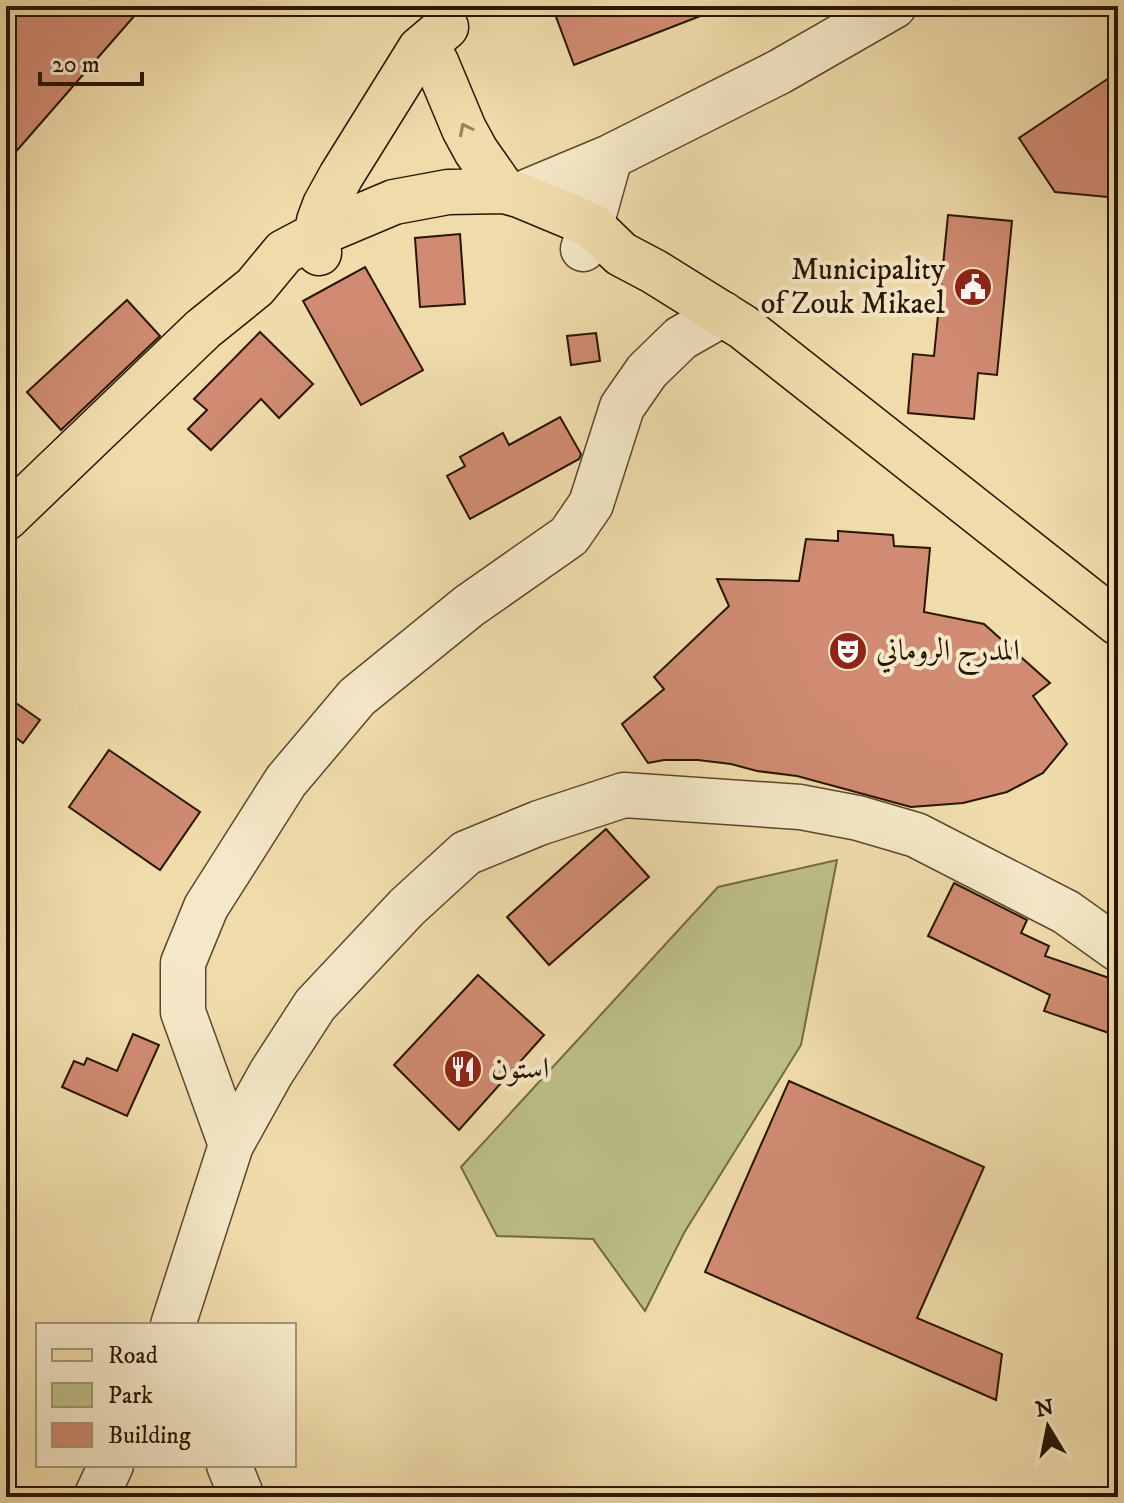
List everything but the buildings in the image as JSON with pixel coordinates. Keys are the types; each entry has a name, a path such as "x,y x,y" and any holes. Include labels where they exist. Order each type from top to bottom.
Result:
{"main road":[{"path":"334,242 319,221 325,205 420,49 446,32 464,129 476,151 512,193 655,272 743,327 1118,623"},
{"path":"334,242 394,202 448,192 512,193"},
{"path":"6,518 203,329 255,287 284,252 400,227 450,220 507,221 598,242"}],"street":[{"path":"512,193 610,157 779,72 894,6"},
{"path":"598,242 610,157"},
{"path":"231,1145 183,1012 183,963 206,907 286,781 357,697 469,606 569,536 591,504 622,407 647,371 681,338 723,314"},
{"path":"174,1323 231,1145 271,1073 315,1005 407,907 466,853 539,823 624,795 800,807 858,818 916,835 1066,912 1118,949"},
{"path":"96,1497 110,1467"},
{"path":"230,1467 242,1497"}],"green space":[{"path":"837,860 801,1045 684,1233 645,1311 593,1239 497,1236 461,1167 718,887"}],"place":[{"name":"Municipality of Zouk Mikael","path":"973,287"},
{"name":"المدرج الروماني","path":"848,651"},
{"name":"استون","path":"463,1069"}]}
